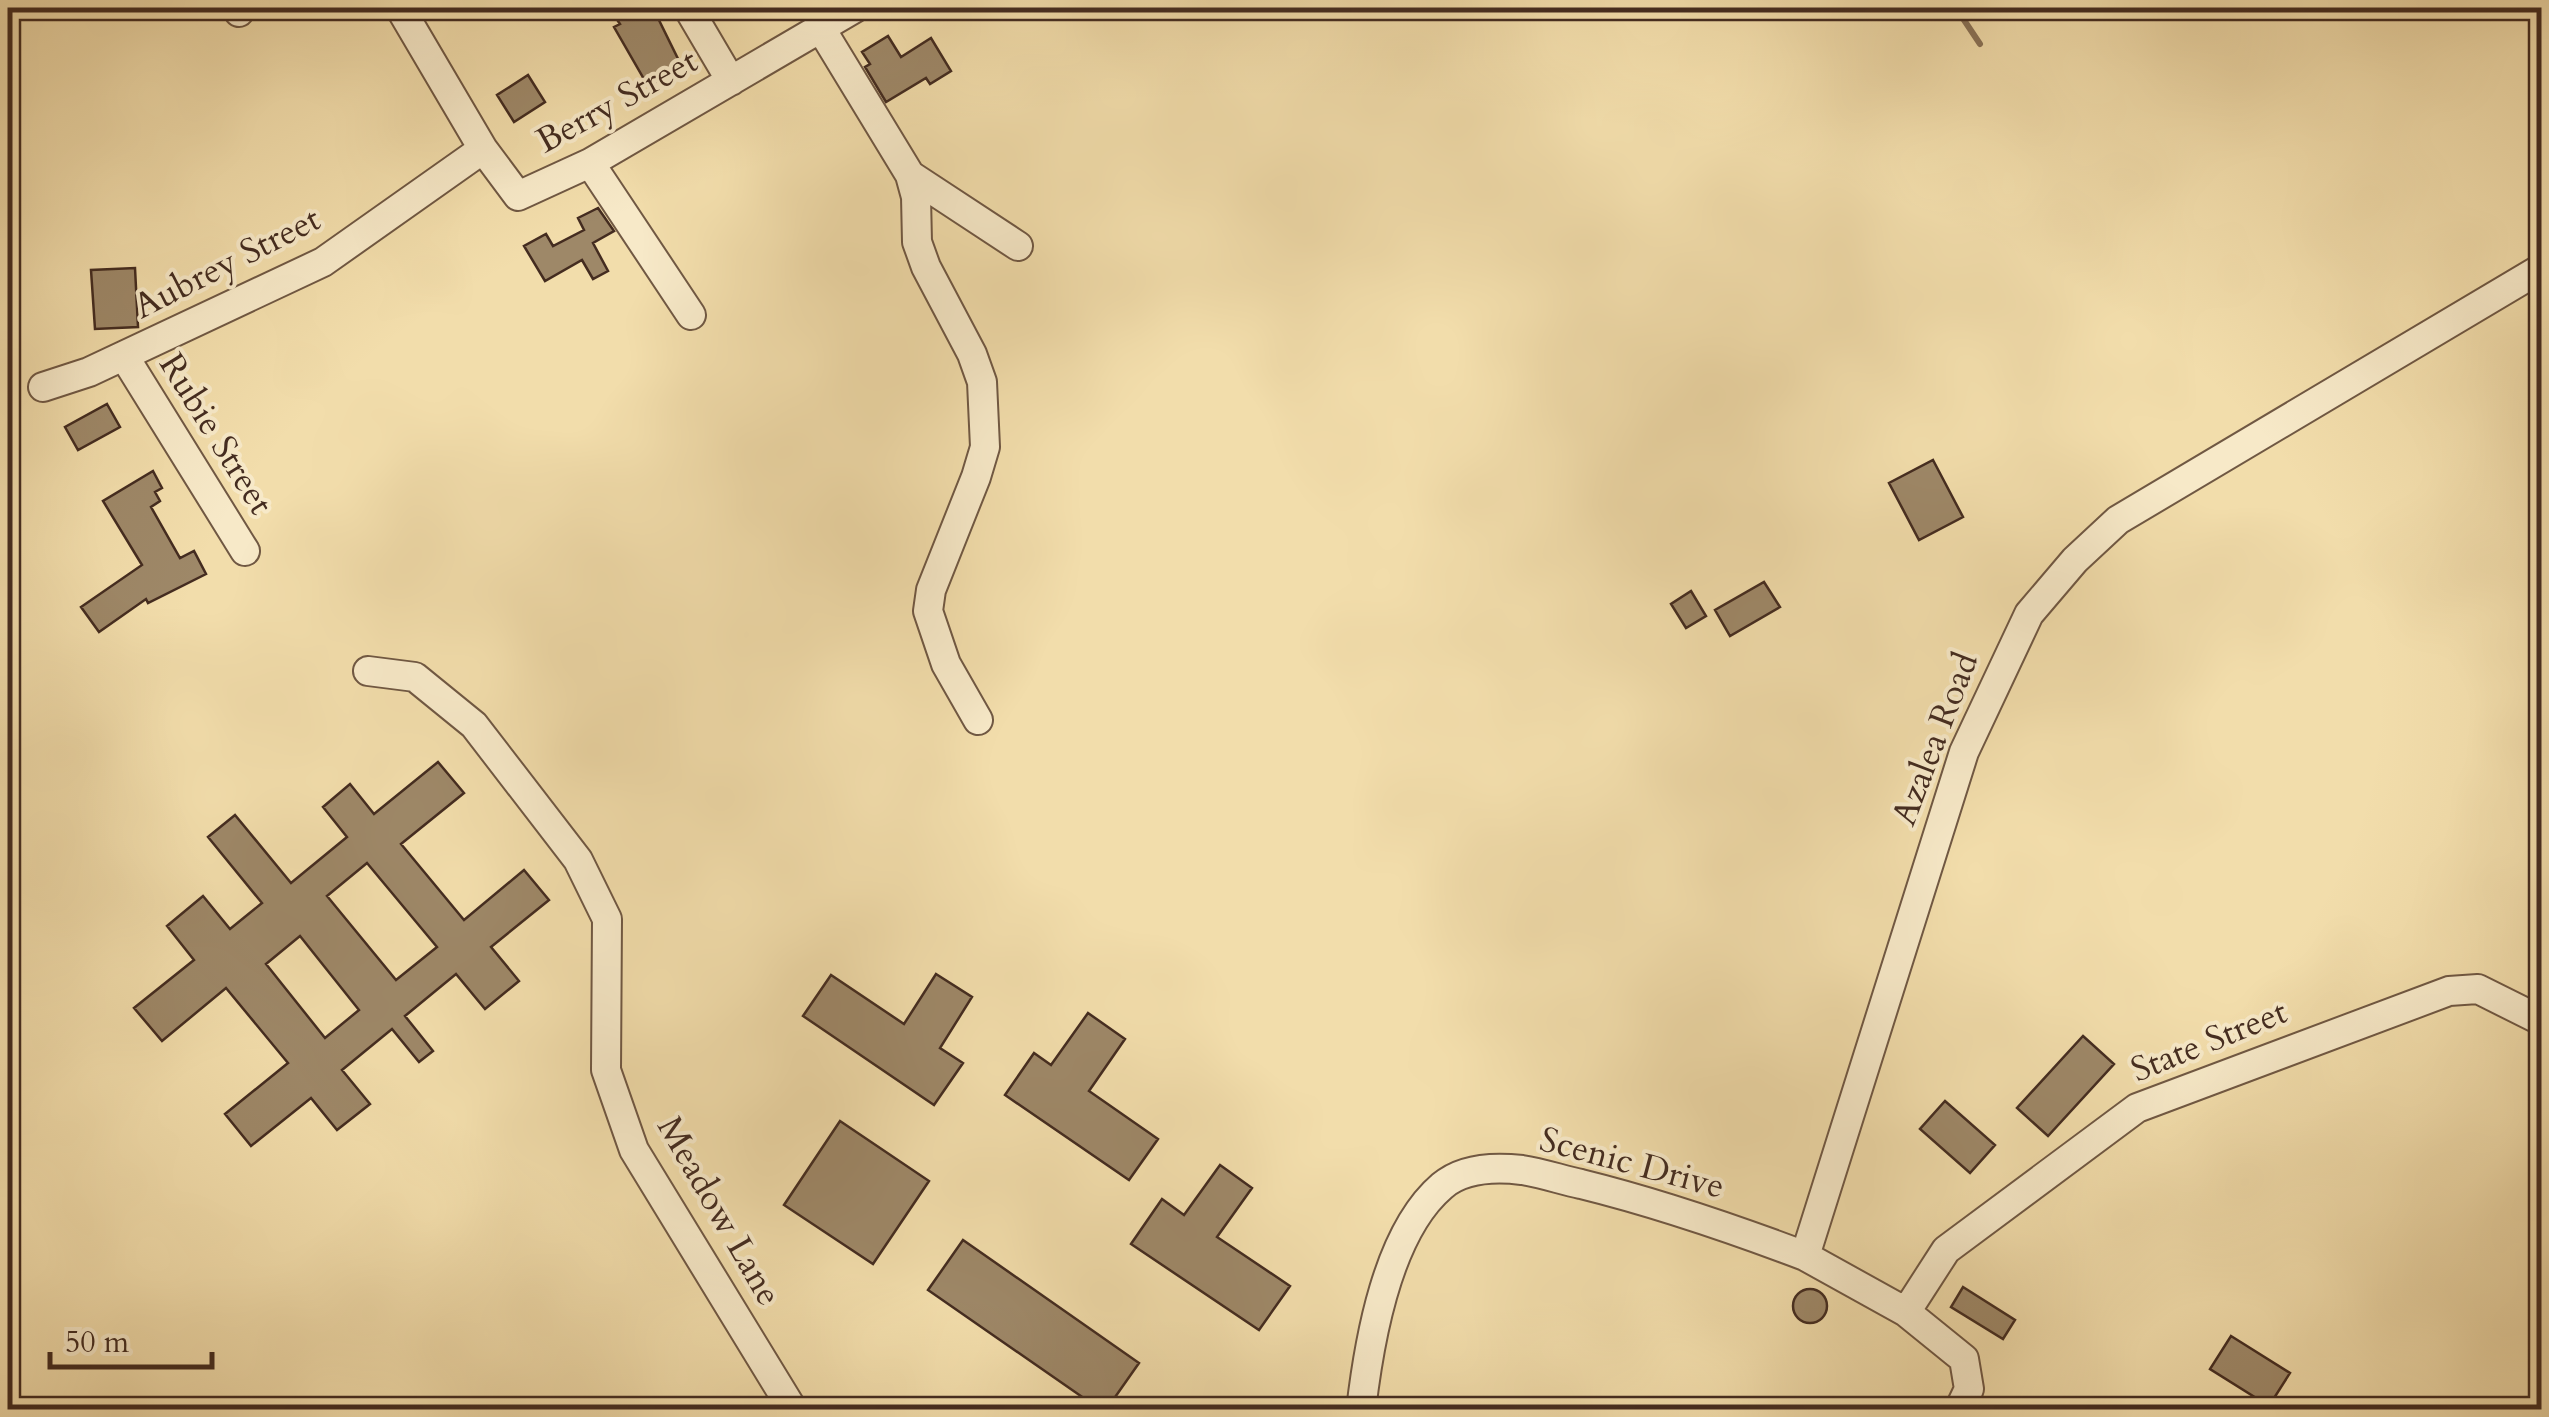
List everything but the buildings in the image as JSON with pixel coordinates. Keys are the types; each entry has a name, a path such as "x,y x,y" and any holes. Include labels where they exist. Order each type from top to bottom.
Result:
{"street":[{"path":"400,8 483,149"},
{"path":"688,8 731,81"},
{"name":"Berry Street","path":"483,149 518,196 590,162 855,8"},
{"path":"820,27 910,175 916,197 917,242 982,382 985,447 931,590 928,611 946,664 978,720"},
{"name":"Aubrey Street","path":"43,387 89,372 323,262 483,149"},
{"path":"590,162 691,315"},
{"path":"910,175 1018,246"},
{"name":"Azalea Road","path":"1805,1256 1964,752 2029,614 2075,560 2118,520 2542,268"},
{"name":"Rubie Street","path":"124,356 245,551"},
{"name":"Meadow Lane","path":"368,670 414,677 474,725 578,860 606,920 606,1070 634,1150 793,1410"},
{"name":"State Street","path":"1906,1312 1946,1250 2137,1108 2449,990 2478,989 2542,1021"},
{"name":"Scenic Drive","path":"1360,1410 1366,1361 1403,1236 1442,1185 1470,1170 1520,1170 1615,1192 1718,1223 1805,1256"},
{"path":"1805,1256 1906,1312 1964,1359 1969,1389 1959,1410"}],"waterway":[{"path":"1956,8 1980,44"}]}
